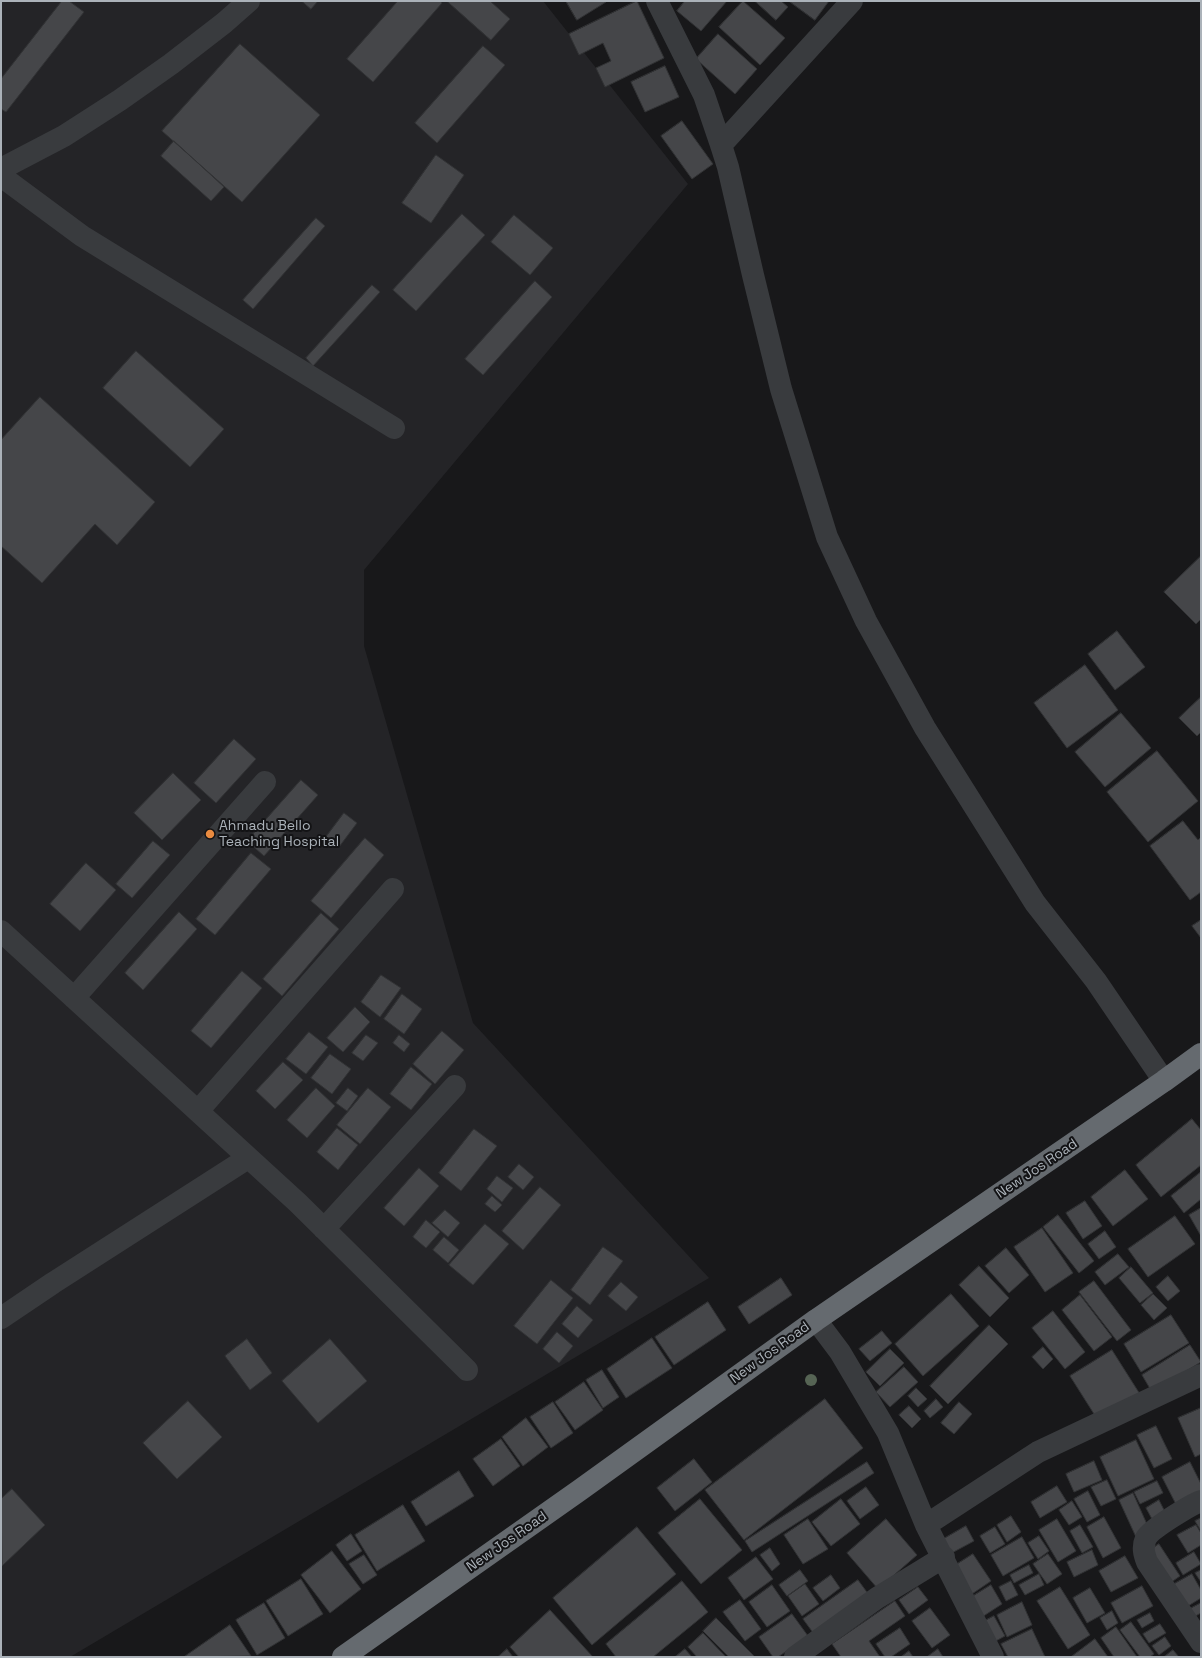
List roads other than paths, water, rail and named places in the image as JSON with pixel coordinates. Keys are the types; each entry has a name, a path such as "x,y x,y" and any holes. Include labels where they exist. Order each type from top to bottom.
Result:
{"highway":[{"name":"New Jos Road","path":"343,1657 580,1490 816,1320 1164,1082 1201,1054"}],"street":[{"path":"1,169 64,136 120,100 171,64 224,23 249,1"},
{"path":"657,1 704,95 721,145 728,167 781,389 827,537 866,621 925,728 1035,903 1096,981 1164,1082"},
{"path":"721,145 852,1"},
{"path":"1,176 82,236 394,428"},
{"path":"74,998 265,782"},
{"path":"198,1111 393,889"},
{"path":"1,931 198,1111 324,1229 467,1370"},
{"path":"324,1229 455,1086"},
{"path":"1,1318 248,1158"},
{"path":"816,1320 840,1352 888,1433 926,1525 944,1557 993,1657"},
{"path":"926,1525 1038,1452 1201,1375"},
{"path":"1201,1501 1158,1526 1146,1537 1143,1548 1146,1562 1201,1642"},
{"path":"795,1657 877,1598 944,1557"},
{"path":"1193,1657 1201,1650"}],"place":[{"name":"Ahmadu Bello Teaching Hospital","path":"210,834"}]}
